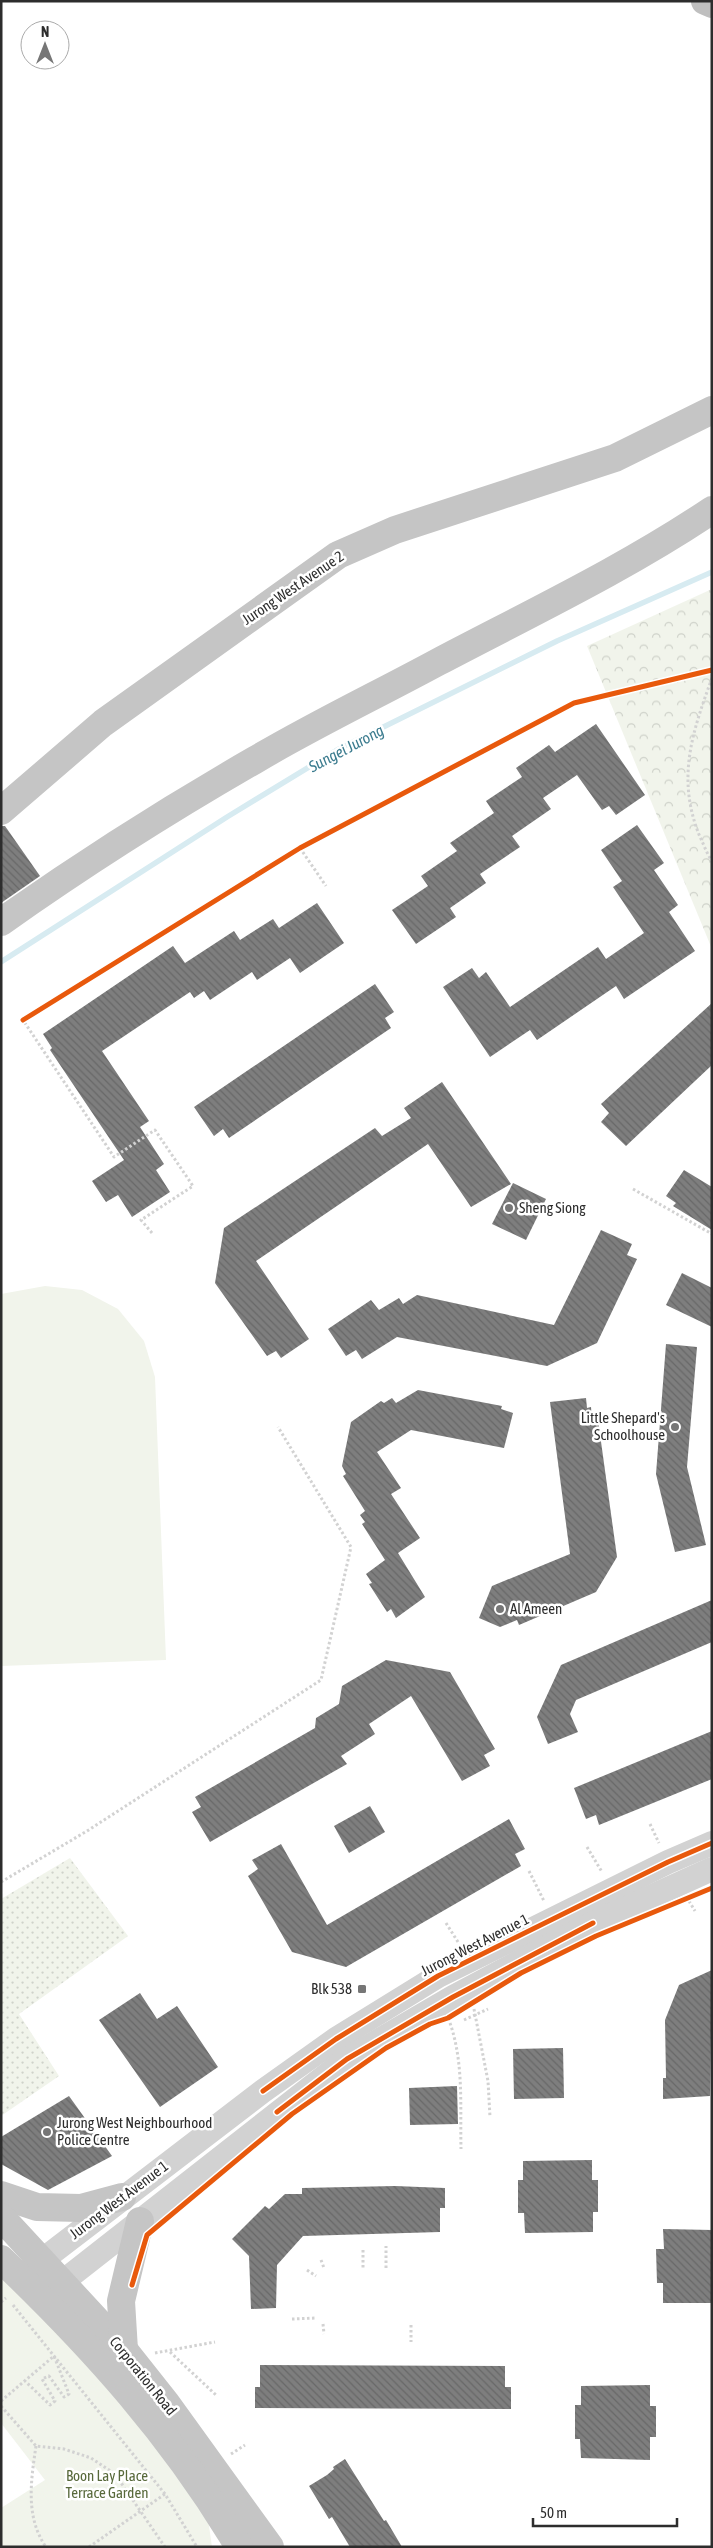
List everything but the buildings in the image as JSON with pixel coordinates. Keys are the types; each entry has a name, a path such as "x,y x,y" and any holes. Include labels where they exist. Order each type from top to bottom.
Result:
{"highway":[{"path":"705,1 712,4"}],"main road":[{"name":"Jurong West Avenue 2","path":"1,811 103,723 338,555 395,530 615,458 712,410"},
{"path":"1,922 48,889 257,758 576,589 682,530 712,510"},
{"path":"1,2195 37,2207 81,2208 122,2197"},
{"name":"Corporation Road","path":"1,2217 41,2259 51,2290 97,2354 148,2413 223,2519 239,2547"},
{"path":"124,2350 121,2301 140,2221"},
{"name":"Corporation Road","path":"1,2259 9,2289 51,2290 124,2350 166,2402 270,2547"}],"street":[{"name":"Jurong West Avenue 1","path":"9,2289 41,2259 122,2197 336,2039 438,1976 651,1870 712,1843"},
{"name":"Jurong West Avenue 1","path":"51,2290 348,2059 442,2004 593,1923 712,1869"}],"path":[{"path":"152,1233 141,1220 193,1186 155,1130 114,1156 23,1020 300,848 574,703 712,670"},
{"path":"712,678 689,747 687,778 691,815 712,861"},
{"path":"300,848 326,886"},
{"path":"632,1189 712,1234"},
{"path":"1,1882 87,1831 321,1680 351,1547 278,1427"},
{"path":"587,1847 603,1874"},
{"path":"529,1871 545,1904"},
{"path":"682,1901 696,1895"},
{"path":"692,1906 695,1912"},
{"path":"446,1923 463,1949"},
{"path":"466,2007 472,2003 476,2014 488,2080 490,2117"},
{"path":"442,2004 455,2037 460,2068 461,2149"},
{"path":"464,2020 488,2009"},
{"path":"386,2246 386,2268"},
{"path":"363,2250 364,2268"},
{"path":"321,2260 324,2268"},
{"path":"308,2270 316,2276"},
{"path":"1,2302 9,2289 54,2356 165,2494 197,2547"},
{"path":"292,2319 316,2318"},
{"path":"324,2324 324,2334"},
{"path":"411,2325 411,2342"},
{"path":"163,2352 215,2342"},
{"path":"170,2351 216,2395"},
{"path":"25,2381 50,2405 55,2401 42,2379 49,2376 64,2397 69,2394 54,2356"},
{"path":"1,2401 54,2356"},
{"path":"1,2406 36,2446 64,2449 91,2458 114,2474 165,2547"},
{"path":"233,2453 245,2445"},
{"path":"36,2446 30,2490 36,2534 46,2547"},
{"path":"89,2547 165,2494"}],"green space":[{"path":"712,589 712,949 587,646"},
{"path":"45,1286 82,1290 118,1309 144,1341 155,1377 166,1660 1,1666 1,1294"},
{"path":"70,1858 128,1936 19,2014 59,2076 1,2116 1,1899"},
{"name":"Boon Lay Place Terrace Garden","path":"1,2275 60,2330 171,2466 208,2519 212,2547 1,2547 1,2508 45,2480 1,2423"}],"waterway":[{"name":"Sungei Jurong","path":"1,962 227,817 337,750 557,641 712,572"}],"cycle path":[{"path":"23,1020 300,848 574,703 712,670"},
{"path":"263,2091 336,2039 438,1976 668,1862 712,1843"},
{"path":"132,2285 147,2235 292,2114 386,2048 430,2024 448,2018 521,1973 596,1936 712,1888"},
{"path":"277,2112 347,2059 453,1997 593,1923"}],"place":[{"name":"Sheng Siong","path":"509,1208"},
{"name":"Little Shepard's Schoolhouse","path":"675,1427"},
{"name":"Al Ameen","path":"500,1609"},
{"name":"Blk 538","path":"362,1989"},
{"name":"Jurong West Neighbourhood Police Centre","path":"47,2132"}]}
